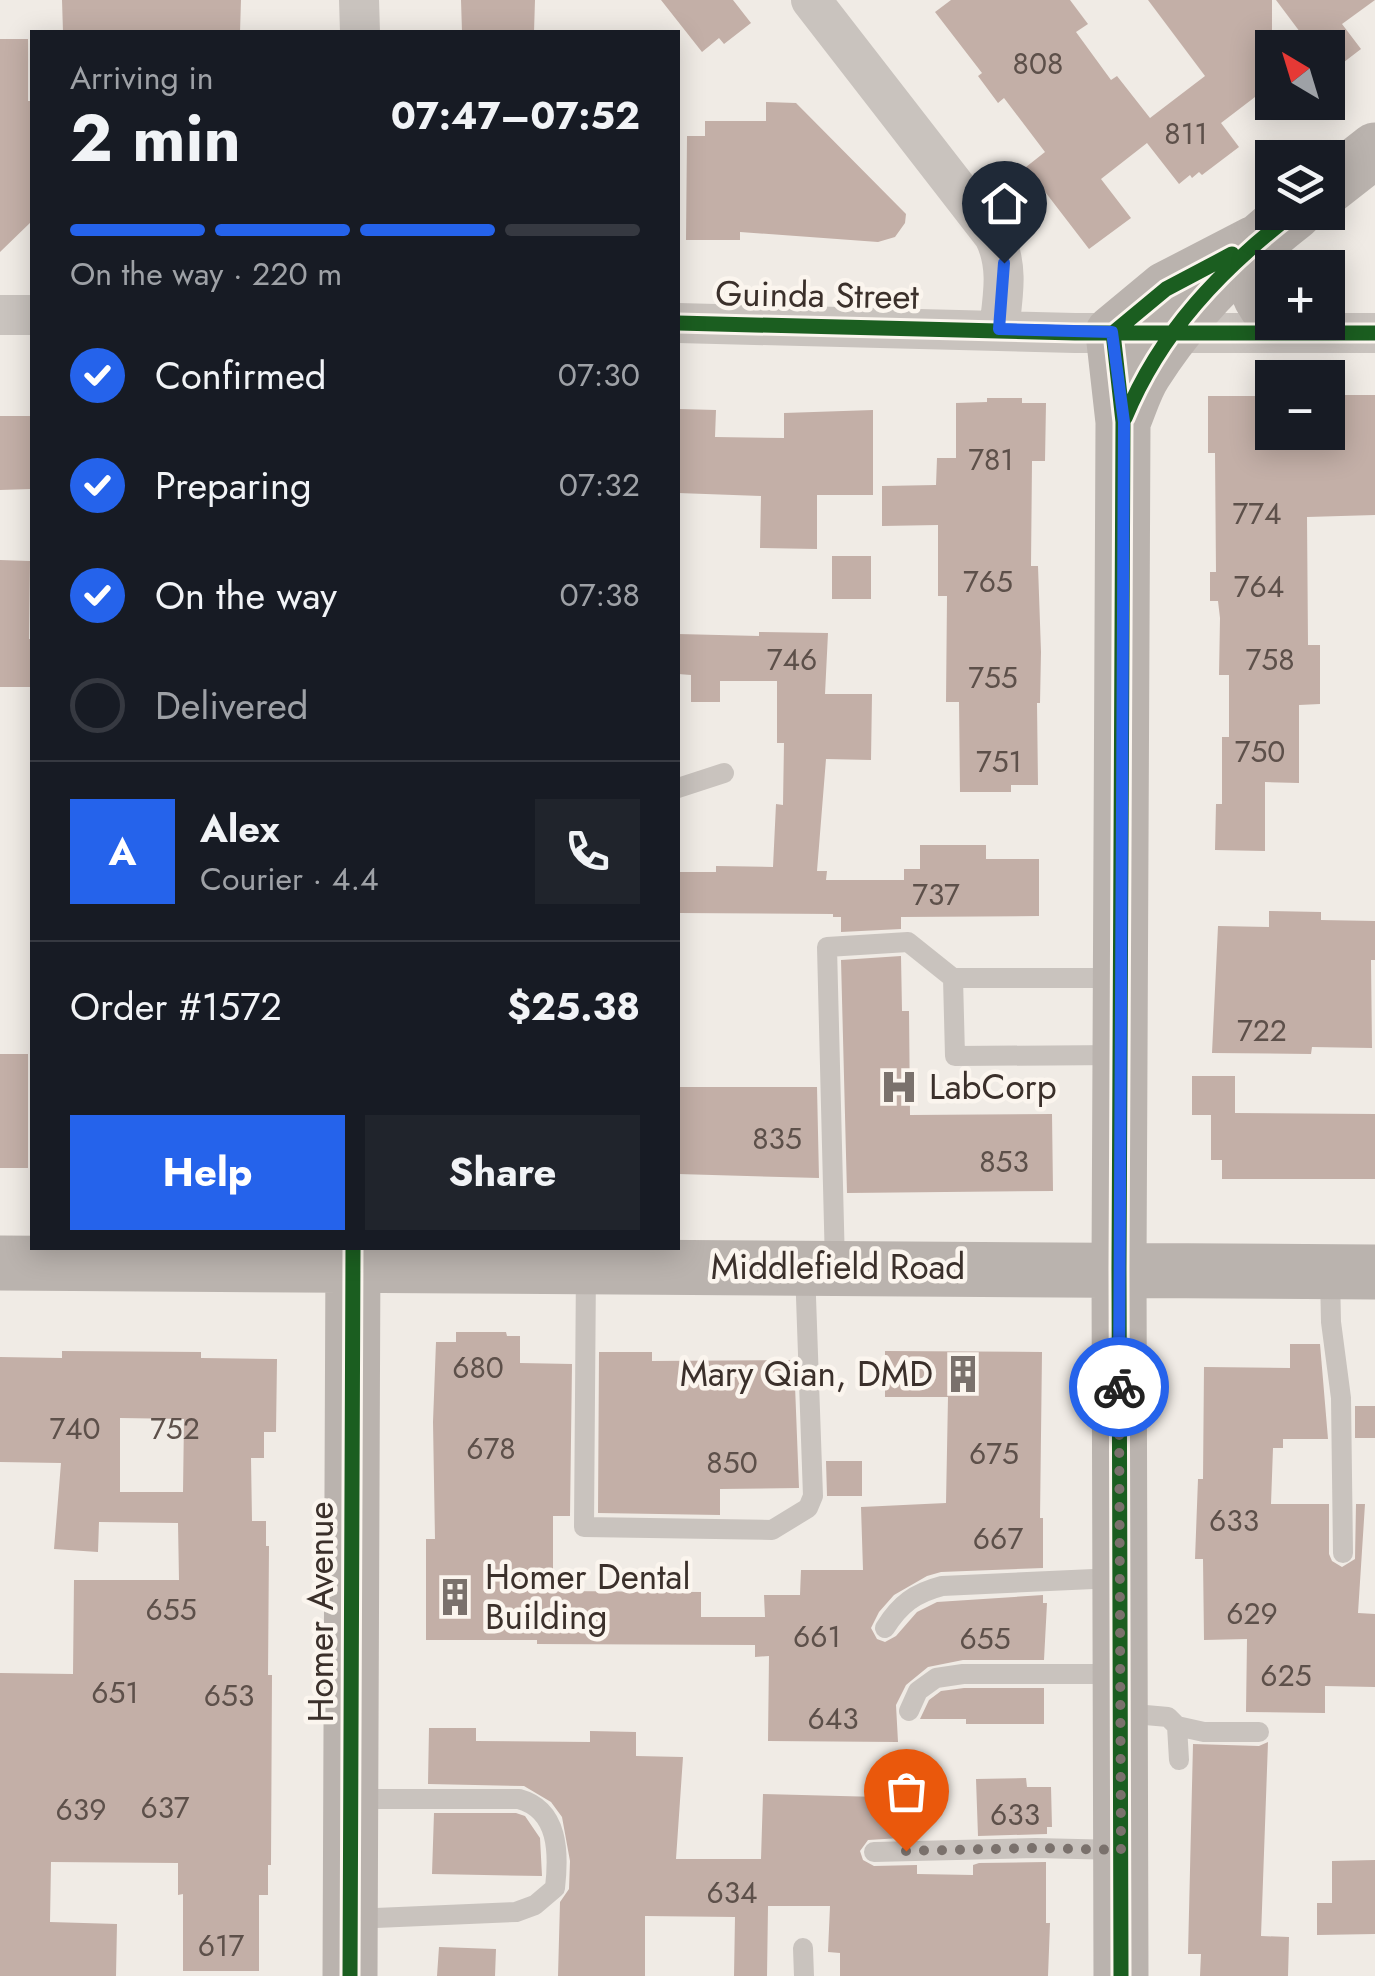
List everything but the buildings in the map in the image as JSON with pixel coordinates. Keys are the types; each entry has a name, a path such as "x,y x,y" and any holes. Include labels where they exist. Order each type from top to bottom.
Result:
{"street":[{"path":"359,0 360,30"},
{"path":"811,0 994,236 1002,254 1004,274 999,329"},
{"path":"1345,174 1375,150"},
{"path":"1121,1976 1119,1269 1124,422 1112,332 1166,288 1271,230"},
{"path":"1124,422 1142,376 1198,300 1273,230"},
{"path":"0,315 30,315"},
{"name":"Guinda Street","path":"680,322 1112,332 1255,325"},
{"name":"Guinda Street","path":"1345,329 1375,332"},
{"name":"Middlefield Road","path":"0,1263 353,1256 586,1266 1353,1272"},
{"name":"Homer Avenue","path":"350,1976 353,1256"}],"lane":[{"path":"680,787 724,773"},
{"path":"586,1266 584,1527 772,1530 808,1508 813,1496 826,947 908,942 954,978 1120,978"},
{"path":"954,978 955,1056 1120,1056"},
{"path":"1343,1554 1341,1398 1330,1322 1353,1272"},
{"path":"885,1628 898,1607 920,1591 942,1586 1120,1578"},
{"path":"908,1711 918,1691 936,1678 963,1674 1120,1694 1168,1717 1176,1726 1204,1732 1259,1732"},
{"path":"1176,1726 1179,1760"},
{"path":"350,1800 530,1802 541,1809 551,1825 558,1865 555,1888 535,1905 516,1912 350,1919"},
{"path":"874,1852 1121,1850"},
{"path":"804,1948 804,1976"}],"cycle path":[{"path":"1125,418 1156,357 1175,330 1218,279 1274,230"},
{"path":"1113,333 1166,289 1232,254"},
{"path":"680,323 1075,333 1375,333"},
{"path":"1113,333 1123,422 1121,1976"},
{"path":"350,1976 353,1250"}],"way so far":[{"path":"906,1851 1121,1850 1119,1387"}],"place":[{"name":"LabCorp","path":"899,1087"},
{"name":"Mary Qian, DMD","path":"963,1374"},
{"name":"Homer Dental Building","path":"455,1597"}],"route":[{"path":"1004,263 999,329 1112,332 1124,422 1119,1387"}]}
